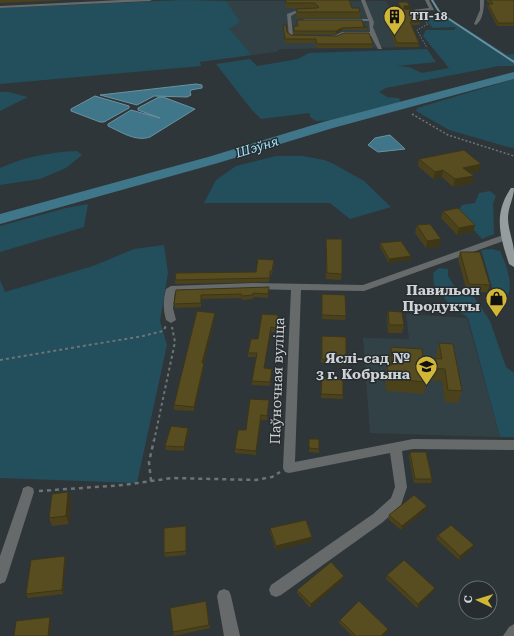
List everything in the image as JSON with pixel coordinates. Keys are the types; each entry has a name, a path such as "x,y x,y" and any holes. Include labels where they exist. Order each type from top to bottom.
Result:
{"main road":[{"path":"514,190 509,196 503,212 506,237 514,264"}],"street":[{"path":"0,7 100,1 150,0"},
{"path":"363,0 371,20 373,34 380,48"},
{"path":"406,11 432,9 427,0"},
{"path":"476,24 482,10 482,0"},
{"path":"313,37 292,36 289,15 294,12 315,11"},
{"path":"290,20 371,20"},
{"path":"320,37 337,37 342,34 373,34"},
{"path":"171,320 168,312 171,289 253,286 364,288 506,237"},
{"name":"Паўночная вуліца","path":"289,468 296,287"},
{"path":"289,468 413,444 514,445"},
{"path":"276,590 378,518 396,501 401,487 395,448"},
{"path":"0,577 28,492"},
{"path":"224,596 232,636"},
{"path":"511,636 514,632"}],"path":[{"path":"414,11 428,24 418,30 427,48"},
{"path":"412,114 448,135 514,156"},
{"path":"0,360 143,336 162,331 171,320"},
{"path":"151,481 149,462 175,342 171,320"},
{"path":"28,492 124,485 172,478 256,480 272,477 289,468"}],"shaded area":[{"path":"182,0 226,1 240,22 229,29 252,55 200,62 201,66 0,84 0,8"},
{"path":"226,1 386,1 405,27 411,27 420,47 280,49 277,52 252,55 228,29"},
{"path":"422,16 443,16 460,27 464,27 507,55 514,54 514,66 499,66 386,88 379,92 387,97 399,98 401,103 333,120 316,121 310,117 310,113 261,119 251,109 216,64 250,59 257,66 298,59 309,53 427,49 436,62 397,66 409,67 422,73 449,68 423,36 426,30 454,30 456,27 433,28"},
{"path":"514,79 514,148 449,130 416,111 417,108"},
{"path":"196,84 202,85 202,88 191,90 191,95 187,97 154,96 137,105 100,95"},
{"path":"0,92 9,92 28,97 0,111"},
{"path":"95,96 129,106 129,108 104,122 100,122 71,111 71,109"},
{"path":"159,97 163,97 195,109 150,137 145,138 129,136 108,126 108,124 131,110 160,118 138,110 138,108"},
{"path":"390,135 405,149 378,152 368,145 375,138"},
{"path":"77,151 82,155 66,168 40,179 0,185 0,168 18,161 38,156"},
{"path":"276,156 303,156 332,163 364,181 391,207 350,219 330,203 204,203 216,180 236,166"},
{"path":"490,191 496,196 493,203 494,234 482,239 458,212 462,205 475,203 479,193"},
{"path":"88,204 84,227 0,252 0,226 66,208"},
{"path":"164,245 168,273 160,321 167,345 137,483 0,478 0,280 5,292 93,266 134,249"},
{"path":"492,249 500,251 507,268 510,286 507,297 495,297 481,250"},
{"path":"439,268 448,269 448,276 457,290 474,297 490,321 506,367 514,373 514,437 500,437 468,318 449,304 434,285 433,273"},
{"name":"Яслі-сад № 3 г. Кобрына","path":"406,314 467,318 500,437 370,433 363,338 409,339"}],"building":[{"path":"286,0 349,0 352,8 359,8 360,12 296,12 297,9 319,7 315,3 286,3"},
{"path":"490,0 514,0 514,23 498,23 488,4 493,4"},
{"path":"398,2 407,2 410,6 404,6 404,9 414,10 422,19 418,19 420,22 410,22 419,43 397,43 386,17 405,17"},
{"path":"297,20 362,20 364,27 367,27 342,28 336,31 294,31 294,26 298,26"},
{"path":"283,25 286,25 287,32 291,35 337,36 344,33 369,33 373,44 317,44 316,39 285,39"},
{"path":"464,150 481,164 463,168 474,176 455,179 443,170 435,172 419,159"},
{"path":"458,208 475,225 459,228 443,211"},
{"path":"430,224 441,239 427,241 417,225"},
{"path":"326,239 342,239 342,274 327,273"},
{"path":"401,241 411,256 389,259 380,243"},
{"path":"460,252 480,252 490,285 469,284"},
{"path":"258,259 274,260 272,271 270,271 270,278 175,280 176,273 256,272"},
{"path":"269,287 268,294 253,293 253,295 242,296 241,294 201,295 201,303 174,304 176,290"},
{"path":"322,294 345,295 346,316 322,315"},
{"path":"197,311 215,313 202,363 204,363 194,407 174,405"},
{"path":"388,311 402,312 404,325 389,325"},
{"path":"262,314 278,315 276,328 271,327 264,368 272,369 270,382 252,381 257,353 248,353 251,339 258,339"},
{"path":"322,336 346,337 346,361 322,359"},
{"path":"439,343 453,344 462,391 448,390 445,369 425,368 427,382 388,379 387,365 392,365 391,347 422,349 423,358 442,359"},
{"path":"322,378 343,380 343,395 321,394"},
{"path":"250,399 269,400 267,416 261,415 256,451 235,449 238,430 246,430"},
{"path":"171,426 188,428 184,447 165,446"},
{"path":"309,439 319,439 319,449 309,448"},
{"path":"410,452 426,452 432,479 415,479"},
{"path":"68,492 66,516 49,518 52,494"},
{"path":"414,495 427,506 402,526 389,515"},
{"path":"306,520 312,537 276,546 270,528"},
{"path":"451,525 474,545 460,556 438,535"},
{"path":"186,526 186,551 164,553 164,528"},
{"path":"65,556 62,590 26,594 31,560"},
{"path":"404,560 435,588 418,604 387,575"},
{"path":"331,562 344,576 311,604 297,590"},
{"path":"206,601 209,625 173,632 170,608"},
{"path":"359,601 388,629 381,636 356,636 340,620"},
{"path":"50,617 48,636 14,636 16,621"}],"waterway":[{"path":"432,0 440,13 514,62"},
{"name":"Шэўня","path":"0,219 213,160 328,125 514,75"}],"place":[{"name":"ТП-18","path":"395,36"},
{"name":"Павильон Продукты","path":"496,318"},
{"name":"Яслі-сад № 3 г. Кобрына","path":"426,386"}]}
